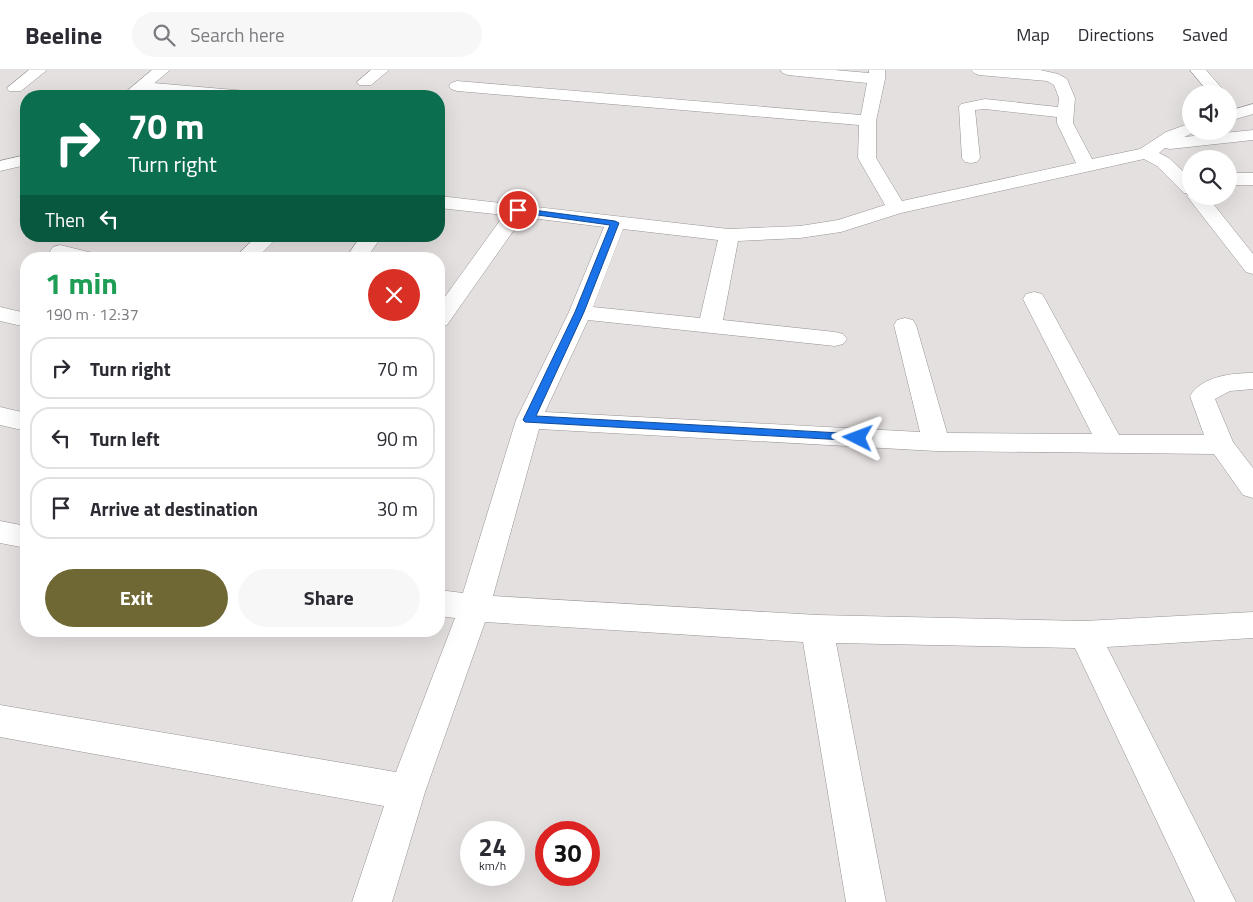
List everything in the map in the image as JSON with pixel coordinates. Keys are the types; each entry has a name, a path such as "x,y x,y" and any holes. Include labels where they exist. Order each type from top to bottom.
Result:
{"street":[{"path":"15,88 39,70"},
{"path":"138,90 162,70"},
{"path":"365,82 381,70"},
{"path":"788,70 877,75 868,121 867,158 896,208"},
{"path":"979,70 1052,77 1061,82 1067,98 1065,123 1087,167"},
{"path":"1198,70 1211,85"},
{"path":"482,73 451,91 868,121"},
{"path":"971,158 967,107 970,105 989,104 1066,113"},
{"path":"1152,149 1182,132"},
{"path":"445,203 730,235 800,232 841,226 896,208 1087,167 1152,149 1253,135"},
{"path":"1152,149 1163,162 1182,177"},
{"path":"0,166 20,161"},
{"path":"1237,179 1253,179"},
{"path":"1204,205 1253,268"},
{"path":"445,312 518,210"},
{"path":"372,902 406,792 474,608 529,420 580,312 615,223"},
{"path":"710,326 730,235"},
{"path":"1231,241 1253,242"},
{"path":"251,252 262,242"},
{"path":"1034,299 1111,445"},
{"path":"580,312 835,340"},
{"path":"0,314 20,319"},
{"path":"905,325 936,442"},
{"path":"1253,381 1235,381 1214,387 1202,396 1221,445 1253,488"},
{"path":"0,416 20,421"},
{"path":"529,420 936,442 1221,445"},
{"path":"0,532 20,536"},
{"path":"445,604 474,608 817,629 1084,634 1253,625"},
{"path":"817,629 866,902"},
{"path":"1084,634 1216,902"},
{"path":"0,721 406,792"}],"route":[{"path":"518,210 615,223 580,312 529,420 858,438"}]}
